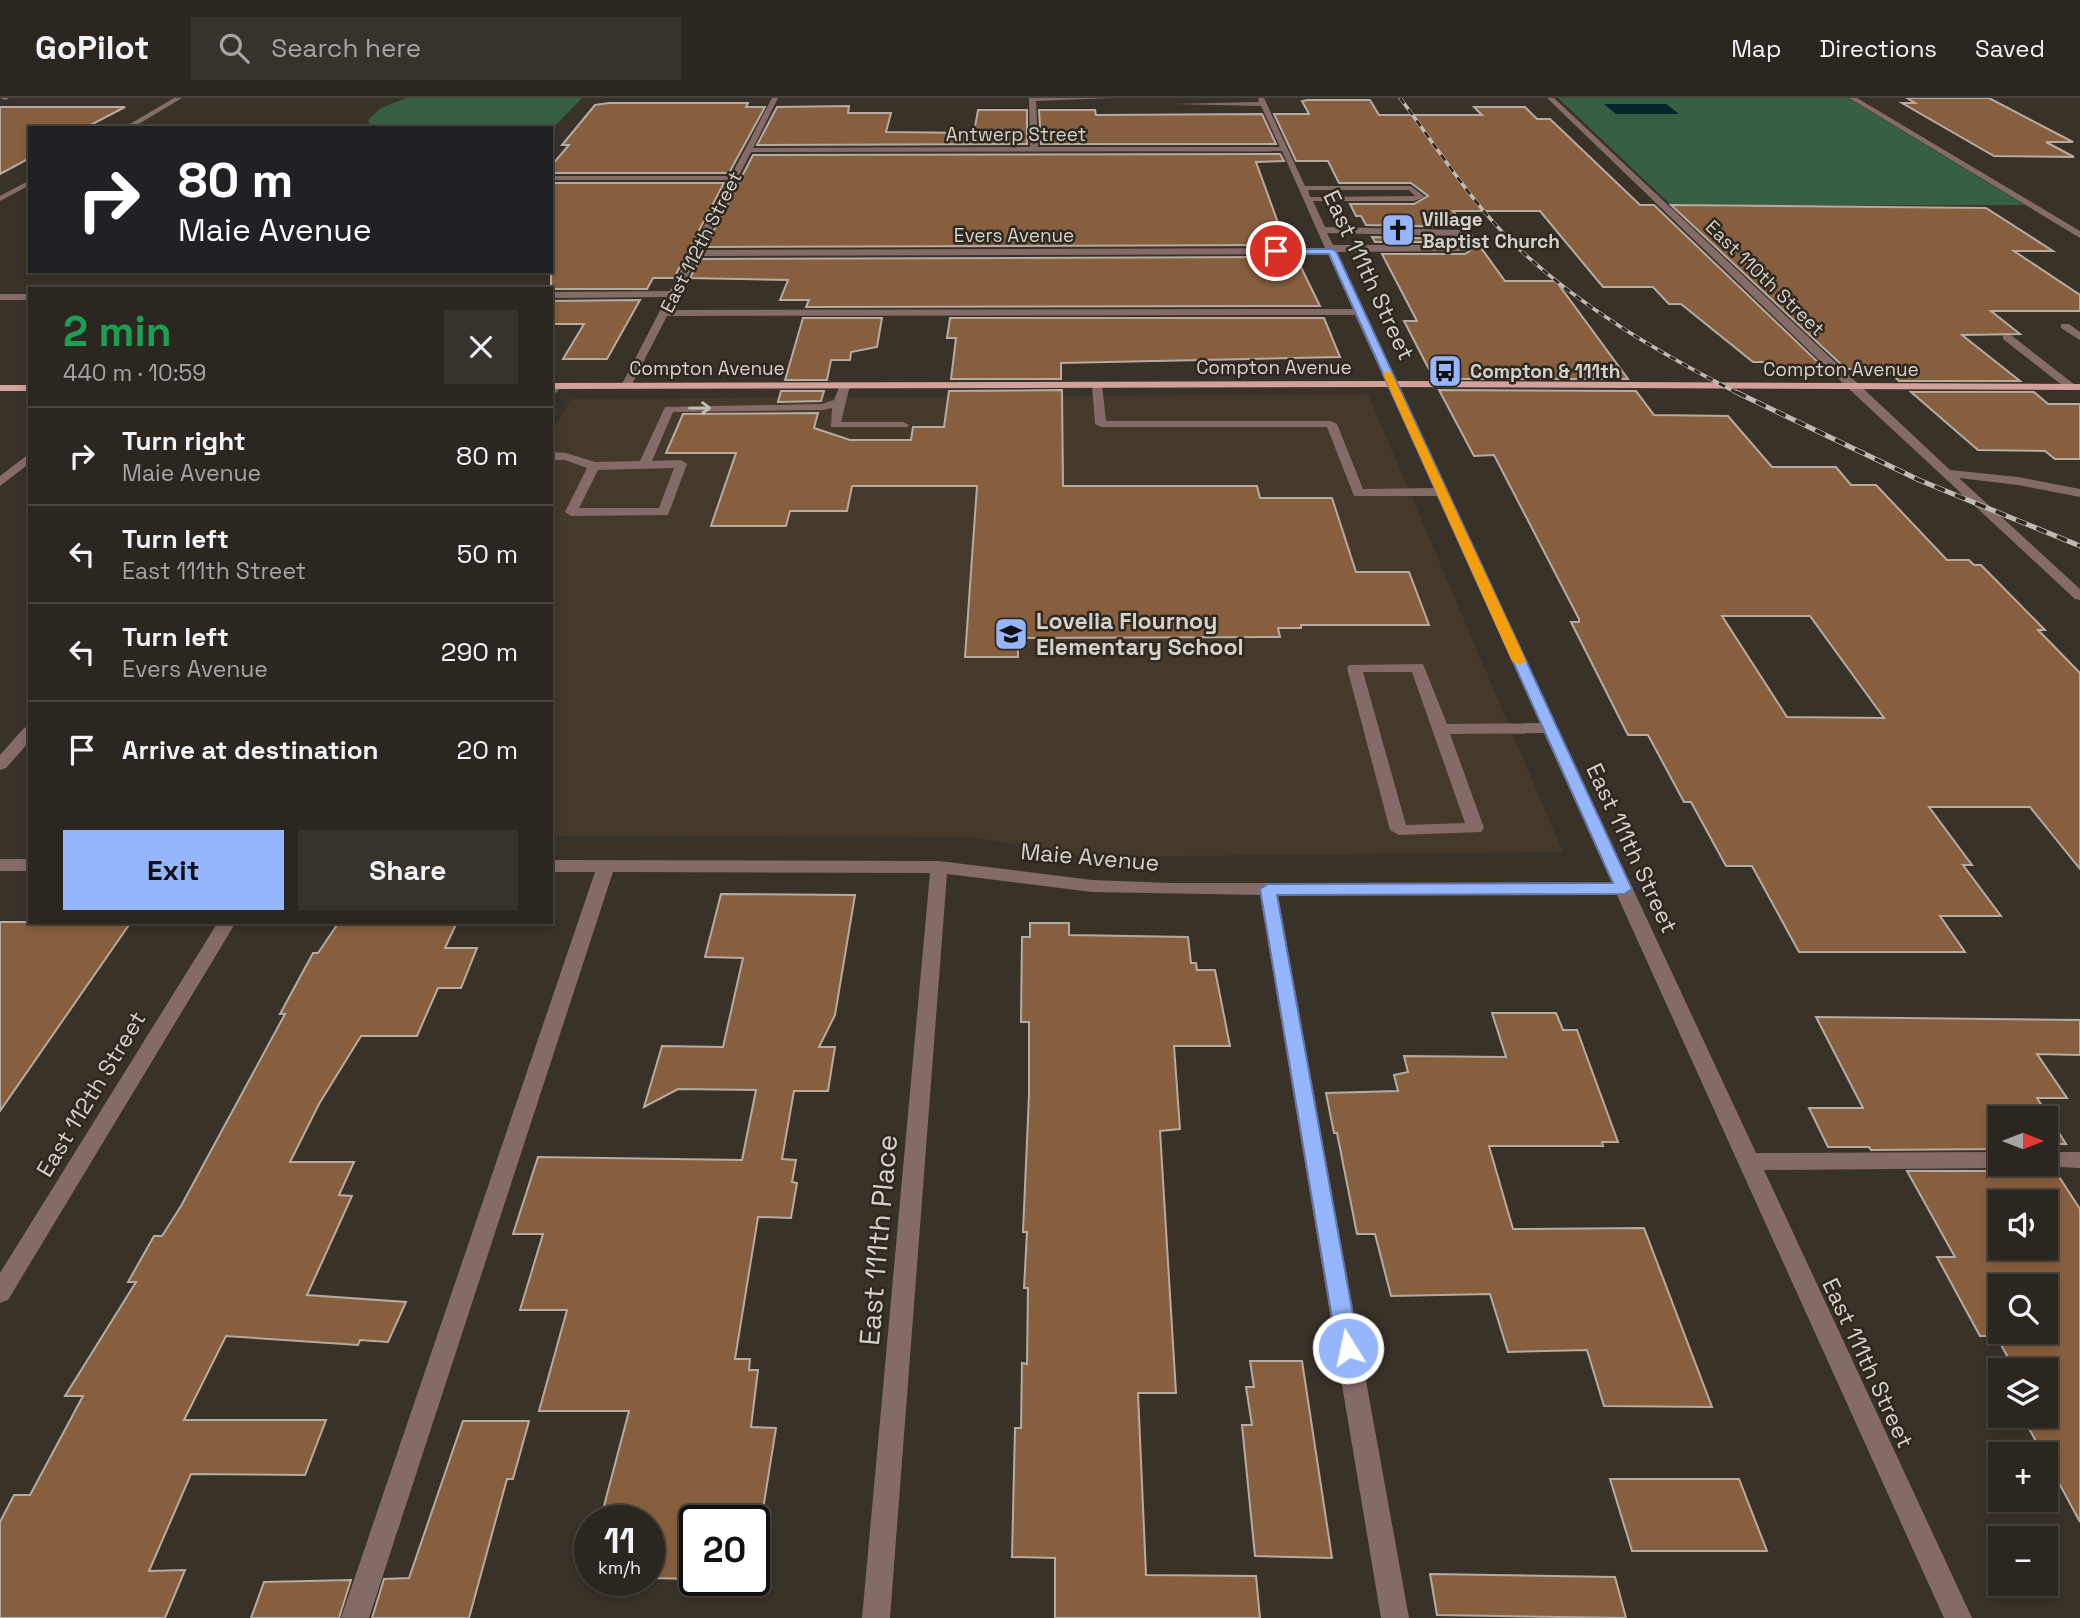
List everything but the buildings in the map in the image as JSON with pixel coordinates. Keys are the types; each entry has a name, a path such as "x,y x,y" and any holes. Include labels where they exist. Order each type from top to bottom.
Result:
{"main road":[{"name":"Compton Avenue","path":"553,389 626,386 1097,384 2076,387"},
{"path":"0,388 28,388"}],"street":[{"path":"0,98 6,98"},
{"path":"130,126 179,98"},
{"name":"East 112th Street","path":"626,386 775,98"},
{"path":"1034,149 1032,98 1109,99"},
{"name":"East 110th Street","path":"1550,98 1853,387 2080,596"},
{"path":"1852,98 2080,235"},
{"path":"1176,104 1263,101"},
{"name":"East 111th Street","path":"1263,101 1958,1618"},
{"name":"Antwerp Street","path":"748,150 1284,149"},
{"path":"553,178 734,178"},
{"path":"0,199 28,183"},
{"path":"1411,188 1421,197 1414,199 1305,193 1411,188"},
{"path":"0,193 10,193"},
{"name":"Evers Avenue","path":"697,253 1331,250 1465,248 1470,243 1464,234 1455,232 1321,230"},
{"path":"553,295 675,294"},
{"path":"0,297 28,297"},
{"path":"664,313 1359,312"},
{"path":"2065,326 2080,337"},
{"path":"2007,337 2076,387"},
{"path":"1097,384 1101,424 1331,424 1358,493 1442,492"},
{"path":"845,385 835,425 903,425"},
{"path":"644,465 669,409 823,407 839,402"},
{"path":"553,456 566,457 594,466 681,464 664,512 571,512 594,466"},
{"path":"0,482 28,459"},
{"path":"1948,474 2000,478 2080,493"},
{"path":"1418,667 1441,729 1475,828 1399,830 1354,668 1418,667"},
{"path":"1441,729 1550,728"},
{"path":"0,765 28,733"},
{"path":"0,864 28,865"},
{"name":"Maie Avenue","path":"553,866 939,867 1093,886 1624,889"},
{"path":"355,1618 606,866"},
{"name":"East 111th Place","path":"876,1618 939,867"},
{"path":"1268,889 1395,1618"},
{"name":"East 112th Street","path":"0,1293 226,924"},
{"path":"1749,1162 1988,1160"},
{"path":"2058,1160 2080,1160"}],"shaded area":[{"name":"Lovelia Flournoy Elementary School","path":"1368,394 1563,852 1093,857 968,837 553,836 553,430 571,399"}],"green space":[{"path":"406,98 582,98 553,128 370,126 368,120 381,108"},
{"path":"1558,98 1848,98 2025,205 1672,206"}],"water":[{"path":"1604,104 1666,104 1679,114 1616,114"}],"railway":[{"path":"1400,98 1483,210 1539,267 1621,327 1739,394"},
{"path":"1736,392 1919,480 2080,546"}],"slow traffic":[{"path":"1387,374 1519,661"}],"place":[{"name":"Village Baptist Church","path":"1398,230"},
{"name":"Compton & 111th","path":"1445,371"},
{"name":"Lovelia Flournoy Elementary School","path":"1011,634"}],"route":[{"path":"1276,251 1332,251 1624,889 1268,889 1348,1348"}]}
